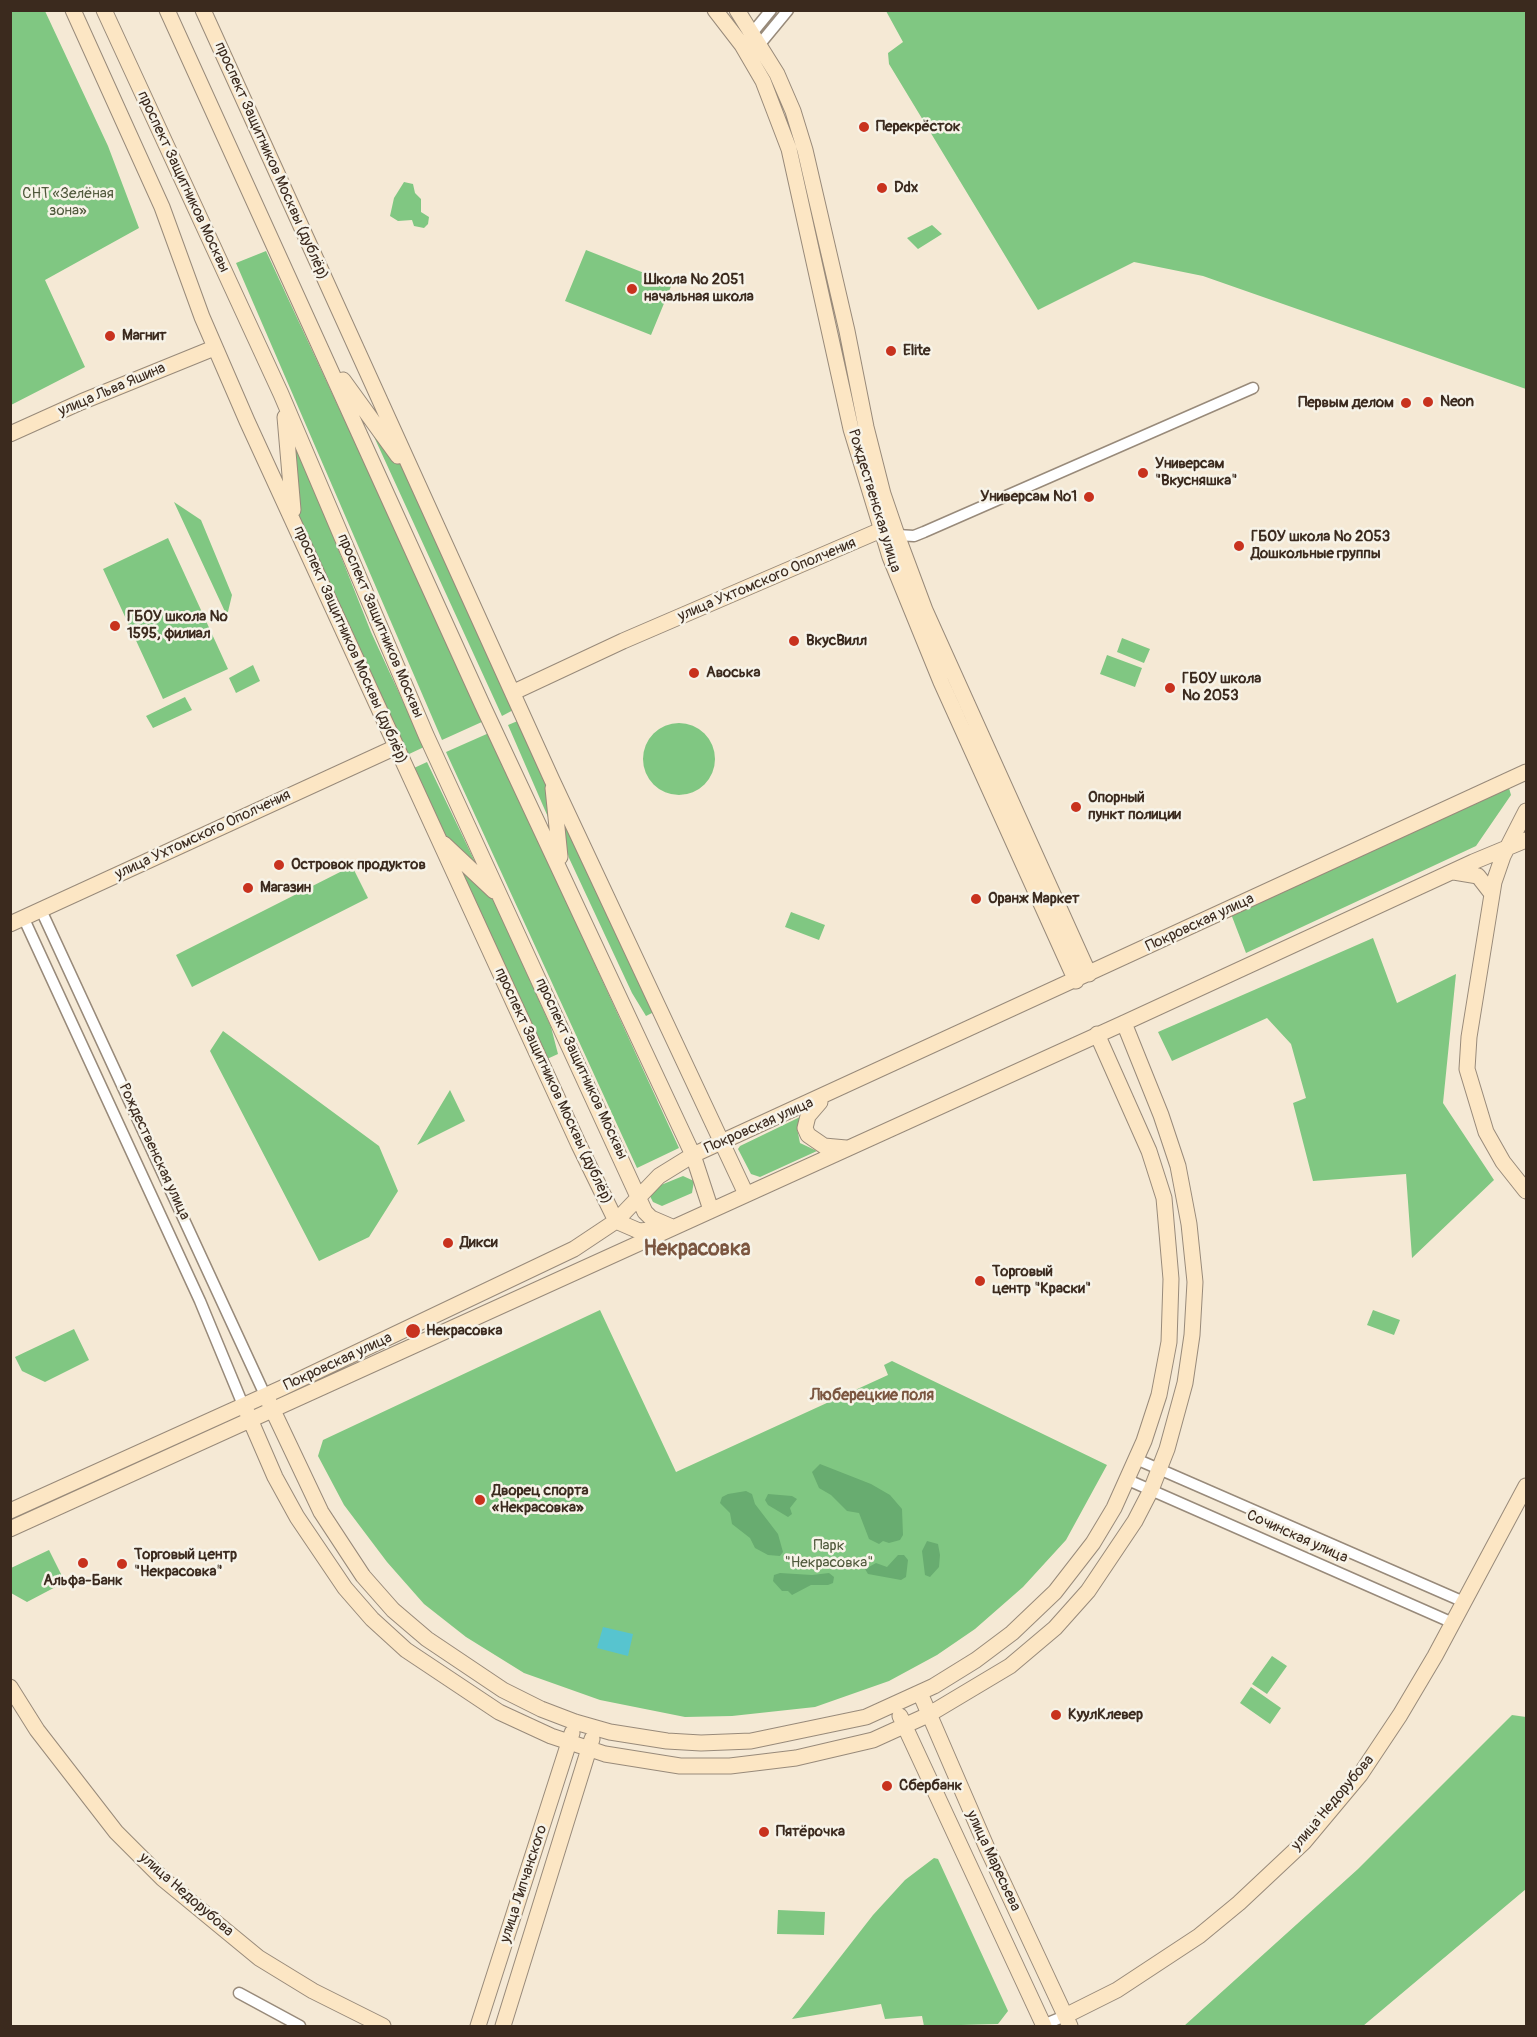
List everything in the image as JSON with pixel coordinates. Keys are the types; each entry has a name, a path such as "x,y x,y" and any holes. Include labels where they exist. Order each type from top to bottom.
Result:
{"street":[{"name":"проспект Защитников Москвы (дублёр)","path":"73,10 162,207 214,348 616,1221 639,1231 649,1232 672,1227"},
{"name":"проспект Защитников Москвы","path":"104,10 281,394 426,735 645,1212 651,1218 672,1227"},
{"path":"167,10 565,881 693,1155 711,1210"},
{"name":"проспект Защитников Москвы (дублёр)","path":"203,10 552,780 746,1194"},
{"name":"Рождественская улица","path":"715,10 745,51 763,81 789,149 851,429 881,531 936,671 1083,977"},
{"name":"Рождественская улица","path":"736,10 756,38 793,111 805,150 847,331 866,427 883,494 897,535 925,610 1083,977"},
{"path":"756,38 771,10"},
{"path":"745,51 756,38 788,10"},
{"name":"улица Льва Яшина","path":"10,434 81,402 214,348"},
{"path":"322,349 416,480"},
{"path":"881,531 890,530 897,535 914,536 1253,388"},
{"path":"281,394 287,429 294,522"},
{"name":"улица Ухтомского Ополчения","path":"514,692 623,641 881,531"},
{"name":"улица Ухтомского Ополчения","path":"17,922 396,747"},
{"name":"Покровская улица","path":"10,1529 252,1419 269,1402 574,1249 616,1221 659,1176 693,1155 1527,772"},
{"path":"552,780 557,840 565,881"},
{"path":"1527,811 1507,848 1492,894 1469,1036 1467,1070 1486,1132 1503,1162 1527,1191"},
{"path":"440,840 502,899"},
{"name":"Покровская улица","path":"10,1511 243,1404 269,1402 711,1210 1124,1023 1445,874 1527,840"},
{"path":"1445,874 1464,872 1478,876 1492,894"},
{"name":"Рождественская улица","path":"41,910 269,1402"},
{"path":"17,922 200,1301 277,1480 297,1517 345,1588 372,1620 406,1650 471,1696 509,1717 589,1749 627,1758 680,1766 729,1766 796,1758 873,1740 928,1715 1010,1666 1055,1628 1088,1591 1135,1521 1159,1468 1185,1383 1192,1335 1195,1282 1189,1224 1178,1166 1124,1023"},
{"path":"269,1402 302,1473 333,1530 363,1576 393,1610 427,1640 473,1672 541,1709 596,1728 667,1741 701,1743 751,1741 866,1717 920,1693 960,1670 1012,1633 1055,1592 1093,1543 1128,1480 1161,1385 1169,1342 1172,1279 1164,1198 1149,1151 1097,1034"},
{"path":"1117,1080 1116,1070 1123,1059 1131,1057 1141,1063"},
{"path":"829,1094 808,1116 805,1128 808,1135 824,1146 840,1149 854,1146"},
{"path":"200,1301 219,1291"},
{"name":"Сочинская улица","path":"1136,1459 1464,1602"},
{"path":"277,1480 284,1469 291,1467 302,1473"},
{"name":"Сочинская улица","path":"1128,1480 1453,1623"},
{"name":"улица Недорубова","path":"1042,2026 1067,2021 1199,1936 1239,1903 1304,1842 1360,1776 1400,1715 1527,1486"},
{"path":"960,1670 954,1684 959,1690 970,1690"},
{"name":"улица Недорубова","path":"10,1687 37,1730 116,1832 163,1879 259,1958 313,1991 383,2026"},
{"name":"улица Маресьева","path":"920,1693 1067,2021"},
{"name":"улица Маресьева","path":"895,1704 1042,2026"},
{"name":"улица Липчанского","path":"478,2026 576,1722"},
{"name":"улица Липчанского","path":"503,2026 596,1728"},
{"path":"239,1993 300,2026"}],"green space":[{"name":"СНТ «Зелёная зона»","path":"11,10 45,11 108,146 139,228 45,280 85,367 11,405"},
{"path":"886,11 1526,11 1526,389 1203,276 1134,262 1038,310 889,64 888,53 903,42"},
{"path":"404,182 413,184 415,193 421,199 421,212 429,217 428,224 424,228 414,226 412,220 398,221 390,216 394,198"},
{"path":"932,225 942,234 918,249 907,238"},
{"path":"586,250 672,284 651,335 565,301"},
{"path":"266,251 484,721 442,740 236,263"},
{"path":"365,417 413,482 517,708 502,716"},
{"path":"292,433 371,632 424,747 407,755 299,519"},
{"path":"174,502 201,520 232,595 227,616"},
{"path":"168,538 228,669 163,699 103,569"},
{"path":"1122,638 1150,649 1144,663 1117,652"},
{"path":"1107,655 1142,668 1135,687 1100,674"},
{"path":"253,665 260,681 236,693 229,678"},
{"path":"185,697 192,710 153,728 146,716"},
{"path":"520,720 549,784 551,824 508,725"},
{"path":"679,723 699,729 709,739 715,759 709,779 699,789 679,795 659,789 649,779 643,759 649,739 659,729"},
{"path":"489,733 679,1148 637,1168 446,752"},
{"path":"427,762 478,868 445,839 414,768"},
{"path":"1509,788 1511,795 1476,846 1246,953 1231,914"},
{"path":"563,809 656,1011 646,1016 632,993 569,858 564,839"},
{"path":"452,858 493,899 551,1027 558,1054 547,1059"},
{"path":"352,866 368,898 192,987 176,955"},
{"path":"791,912 825,925 819,940 785,927"},
{"path":"1373,938 1397,1003 1456,974 1443,1103 1494,1180 1412,1258 1406,1174 1313,1181 1293,1103 1306,1098 1291,1044 1267,1018 1172,1061 1158,1032"},
{"path":"223,1031 379,1146 398,1191 369,1237 319,1261 210,1051"},
{"path":"450,1090 465,1121 417,1145"},
{"path":"800,1117 797,1128 800,1143 817,1151 760,1177 751,1174 738,1149 740,1146"},
{"path":"683,1176 694,1181 692,1193 662,1206 653,1202 650,1196 656,1187"},
{"name":"Парк \"Некрасовка\"","path":"600,1310 676,1472 888,1375 884,1365 892,1361 1107,1465 1066,1540 1023,1587 975,1629 937,1655 889,1681 815,1707 732,1716 685,1717 600,1700 524,1673 466,1637 424,1604 387,1562 344,1505 318,1456 323,1440"},
{"path":"1373,1310 1400,1320 1394,1335 1367,1325"},
{"path":"74,1329 89,1360 45,1382 22,1371 15,1357"},
{"path":"820,1464 871,1484 890,1495 902,1509 903,1535 900,1540 889,1543 883,1541 879,1544 869,1539 859,1513 847,1511 831,1495 819,1488 812,1472"},
{"path":"746,1491 752,1494 755,1504 778,1534 783,1552 780,1556 768,1555 755,1548 750,1538 732,1524 730,1513 720,1503 722,1497 728,1494"},
{"path":"768,1494 792,1496 797,1499 790,1508 792,1514 788,1517 768,1505 765,1500"},
{"path":"927,1541 938,1544 940,1555 939,1567 930,1577 925,1575 922,1551"},
{"path":"49,1550 65,1582 27,1602 11,1593 11,1568"},
{"path":"898,1555 904,1555 908,1560 906,1577 901,1580 868,1574 865,1569 876,1563 887,1567"},
{"path":"780,1573 812,1575 829,1573 834,1577 833,1583 811,1585 792,1595 788,1591 782,1591 773,1581 774,1575"},
{"path":"1272,1656 1287,1666 1267,1694 1252,1684"},
{"path":"1251,1687 1281,1708 1270,1724 1240,1703"},
{"path":"1512,1715 1526,1717 1526,1889 1363,2026 1184,2026 1358,1869"},
{"path":"934,1858 938,1859 1008,2011 998,2024 924,2026 922,2016 885,2019 881,2004 792,2019 873,1915 905,1880"},
{"path":"778,1910 825,1912 824,1935 777,1934"}],"water":[{"path":"603,1627 633,1634 628,1656 597,1648"}],"place":[{"name":"Перекрёсток","path":"864,127"},
{"name":"Ddx","path":"882,188"},
{"name":"Школа № 2051 начальная школа","path":"632,289"},
{"name":"Магнит","path":"110,336"},
{"name":"Elite","path":"891,351"},
{"name":"Neon","path":"1428,402"},
{"name":"Первым делом","path":"1406,403"},
{"name":"Универсам \"Вкусняшка\"","path":"1143,473"},
{"name":"Универсам №1","path":"1089,497"},
{"name":"ГБОУ школа № 2053 Дошкольные группы","path":"1239,546"},
{"name":"ГБОУ школа № 1595, филиал","path":"115,626"},
{"name":"ВкусВилл","path":"794,641"},
{"name":"Авоська","path":"694,673"},
{"name":"ГБОУ школа № 2053","path":"1170,688"},
{"name":"Опорный пункт полиции","path":"1076,807"},
{"name":"Островок продуктов","path":"279,865"},
{"name":"Магазин","path":"248,888"},
{"name":"Оранж Маркет","path":"976,899"},
{"name":"Дикси","path":"448,1243"},
{"name":"Торговый центр \"Краски\"","path":"980,1281"},
{"name":"Некрасовка","path":"413,1331"},
{"name":"Дворец спорта «Некрасовка»","path":"480,1500"},
{"name":"Альфа-Банк","path":"83,1563"},
{"name":"Торговый центр \"Некрасовка\"","path":"122,1564"},
{"name":"КуулКлевер","path":"1056,1715"},
{"name":"Сбербанк","path":"887,1786"},
{"name":"Пятёрочка","path":"764,1832"}],"district":[{"name":"Некрасовка","path":"697,1250"},
{"name":"Люберецкие поля","path":"872,1396"}]}
